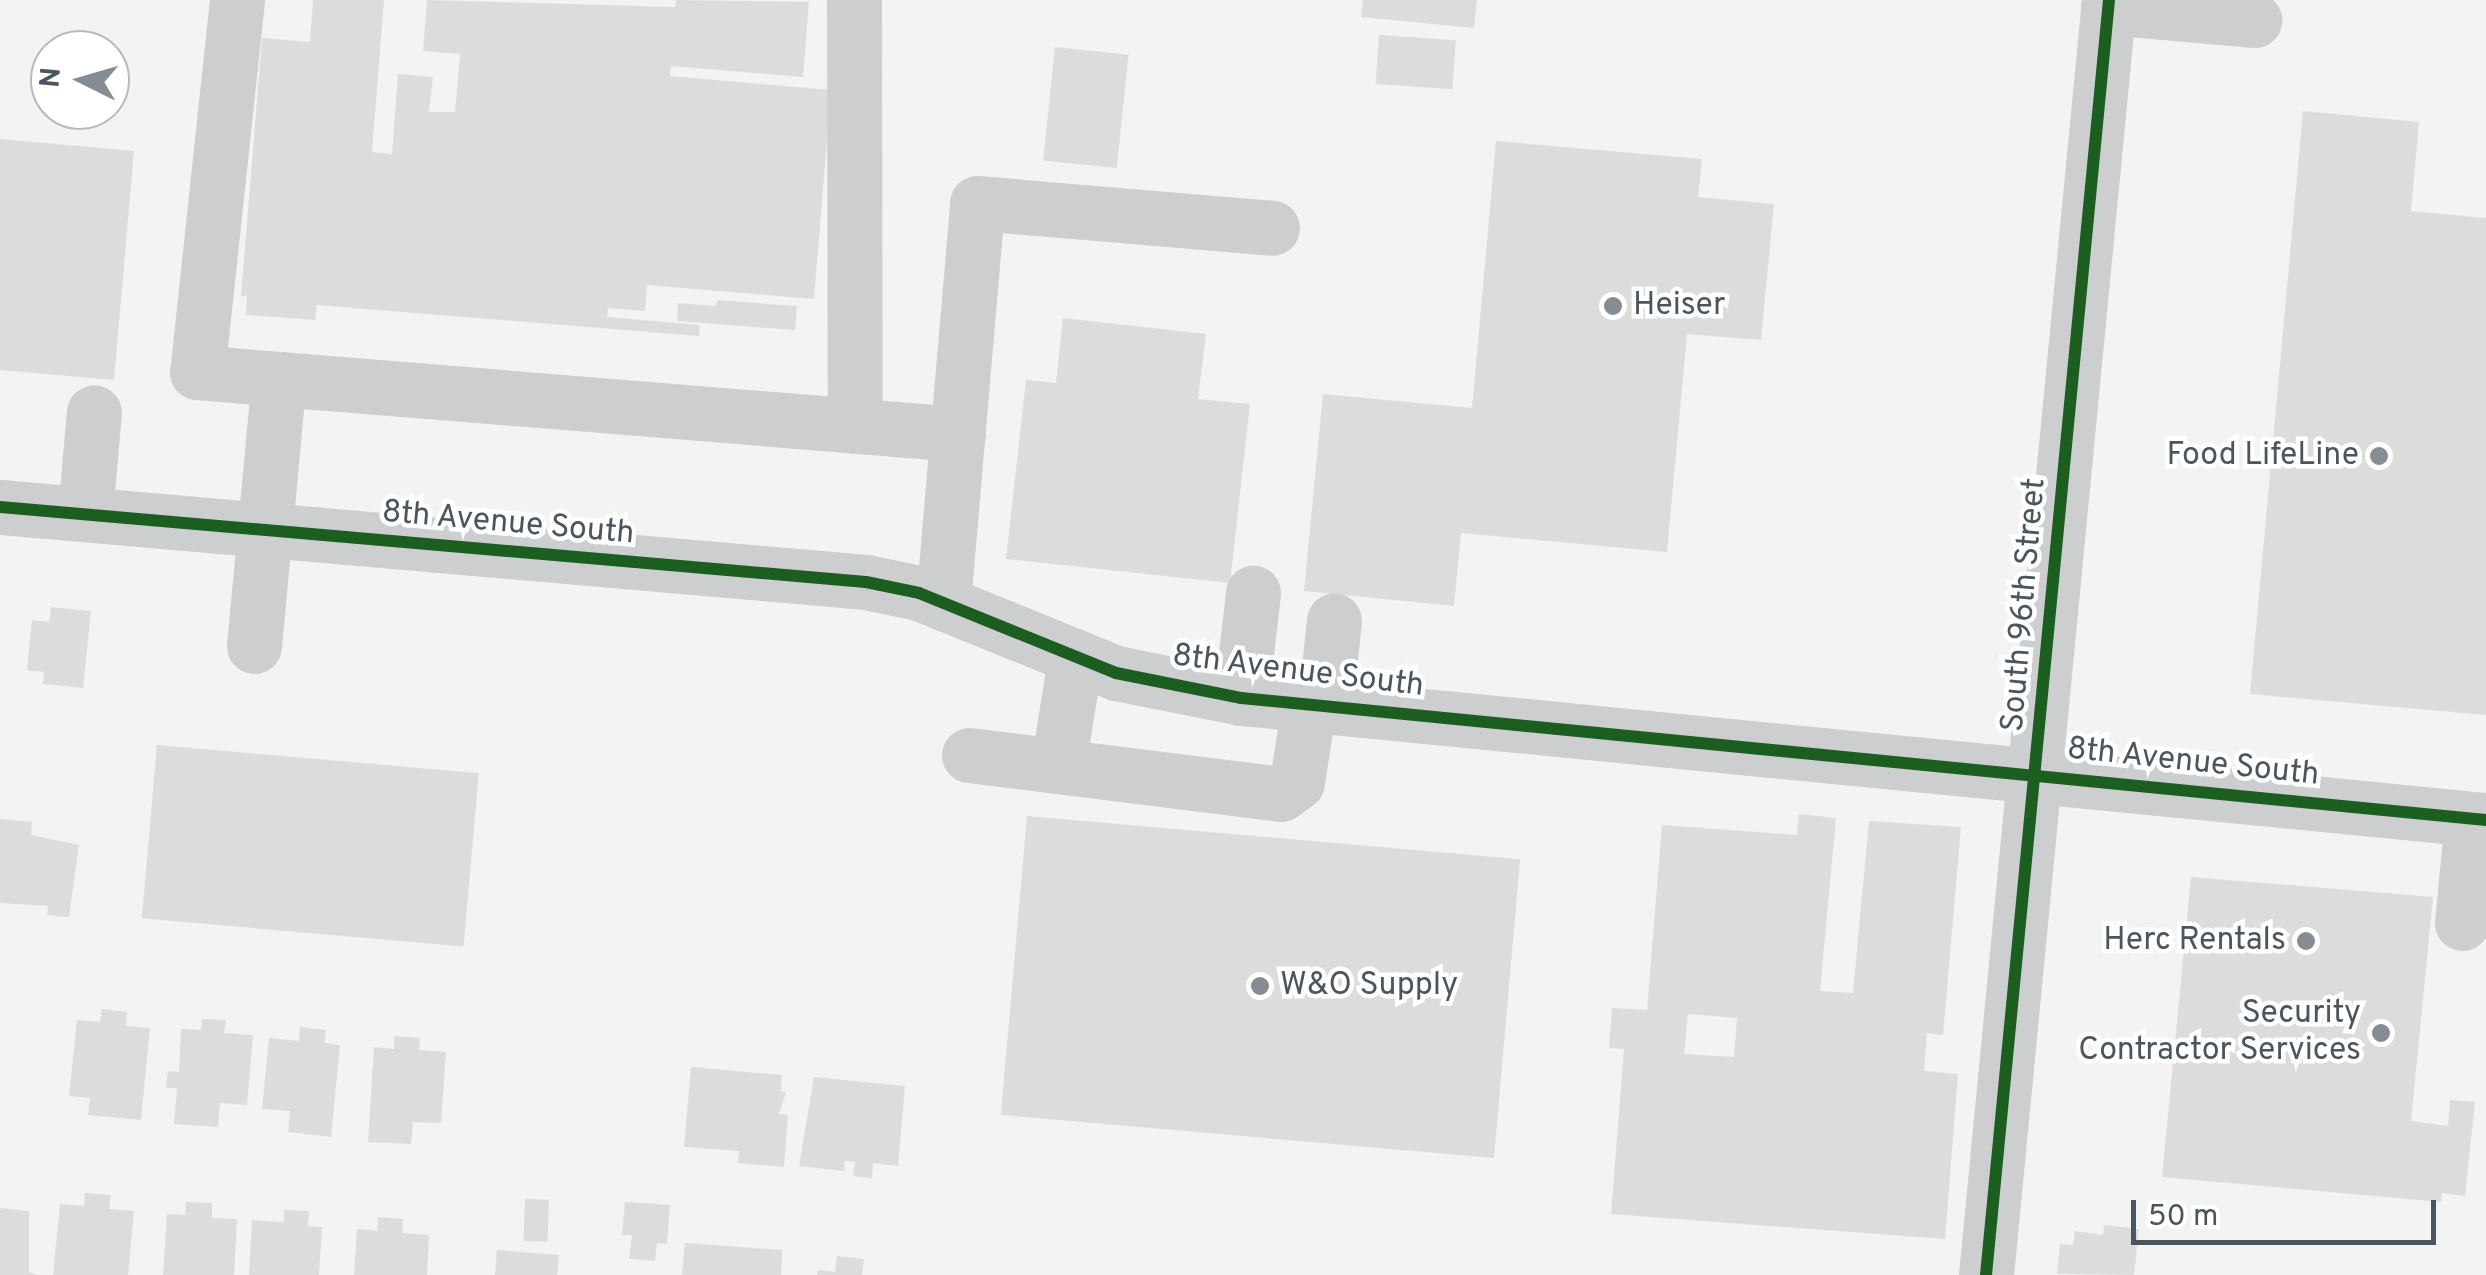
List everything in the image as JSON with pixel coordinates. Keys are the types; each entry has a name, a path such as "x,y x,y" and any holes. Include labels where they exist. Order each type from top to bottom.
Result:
{"street":[{"path":"237,0 197,372 958,434"},
{"path":"854,0 855,426"},
{"path":"2108,3 2254,20"},
{"name":"South 96th Street","path":"1986,1275 2108,3"},
{"path":"943,604 977,202 1272,228"},
{"path":"254,646 279,379"},
{"path":"85,514 94,412"},
{"name":"8th Avenue South","path":"0,508 866,582 943,604 1075,659 1241,698 1742,728 2036,776 2479,819"},
{"path":"1241,698 1253,593"},
{"path":"968,755 1281,794 1298,782 1334,620"},
{"path":"1058,766 1075,659"},
{"path":"2462,923 2479,819"}],"building":[{"path":"313,0 384,0 372,152 392,154 398,74 433,77 429,112 455,112 460,54 423,51 427,0 675,7 676,0 809,2 803,77 671,66 670,76 831,90 814,299 647,285 645,311 608,308 607,317 700,325 699,336 317,305 315,320 246,315 247,296 241,296 262,38 310,42"},
{"path":"1363,0 1477,0 1474,28 1361,17"},
{"path":"1379,35 1456,40 1452,89 1376,84"},
{"path":"1055,47 1129,55 1117,168 1043,160"},
{"name":"Food LifeLine","path":"2303,111 2419,122 2411,211 2486,218 2486,715 2250,694"},
{"path":"0,139 134,151 114,380 0,370"},
{"path":"1496,141 1702,159 1698,197 1774,204 1761,340 1687,334 1667,552 1461,533 1454,606 1304,591 1323,394 1472,408"},
{"path":"717,300 797,306 795,330 677,321 678,303 716,306"},
{"path":"1063,318 1206,334 1198,399 1250,404 1230,583 1006,559 1026,380 1056,383"},
{"path":"51,607 91,611 83,688 43,684 44,672 27,670 32,620 49,622"},
{"path":"157,745 479,773 464,946 142,918"},
{"path":"1799,814 1836,818 1820,991 1853,993 1869,821 1961,827 1943,1035 1927,1033 1924,1071 1958,1074 1945,1239 1611,1214 1624,1049 1609,1048 1612,1008 1647,1010 1662,825 1797,835","holes":["1688,1014 1737,1018 1734,1057 1684,1054"]},
{"name":"W&O Supply","path":"1027,816 1520,859 1494,1158 1001,1115"},
{"path":"0,819 32,822 31,835 79,845 69,917 47,915 48,906 0,903"},
{"path":"2191,877 2433,897 2411,1121 2448,1126 2450,1100 2475,1102 2465,1196 2442,1193 2441,1202 2162,1177"},
{"path":"102,1009 127,1012 126,1026 150,1028 141,1120 88,1115 90,1098 69,1096 77,1020 100,1022"},
{"path":"202,1019 226,1020 224,1033 253,1035 247,1105 220,1103 218,1127 174,1124 177,1088 166,1088 168,1071 179,1072 181,1029 201,1030"},
{"path":"300,1027 326,1030 324,1043 340,1045 331,1137 288,1132 290,1111 262,1109 269,1038 299,1041"},
{"path":"394,1036 420,1038 419,1050 446,1052 441,1123 413,1122 411,1144 368,1142 374,1047 394,1049"},
{"path":"691,1067 782,1075 781,1091 786,1092 779,1114 788,1115 784,1167 738,1163 739,1151 684,1147"},
{"path":"814,1077 905,1086 898,1166 873,1163 872,1178 853,1176 855,1162 845,1161 844,1171 799,1166"},
{"path":"85,1193 111,1195 109,1209 134,1211 128,1275 53,1275 60,1204 84,1206"},
{"path":"525,1199 549,1200 548,1242 524,1241"},
{"path":"186,1202 212,1203 212,1218 237,1219 234,1275 163,1275 167,1214 185,1215"},
{"path":"625,1202 670,1205 667,1244 657,1243 655,1261 629,1259 632,1235 622,1235"},
{"path":"0,1208 29,1211 29,1272 37,1275 0,1275"},
{"path":"284,1210 309,1211 308,1226 322,1227 319,1275 249,1275 252,1220 284,1222"},
{"path":"378,1217 403,1219 402,1233 429,1235 427,1275 354,1275 357,1229 377,1231"},
{"path":"2104,1225 2139,1229 2134,1275 2057,1274 2060,1244 2073,1245 2075,1231 2103,1235"},
{"path":"685,1243 782,1250 781,1275 682,1275"},
{"path":"497,1250 559,1255 557,1275 495,1275"},
{"path":"837,1256 864,1259 862,1275 817,1275 818,1270 835,1272"}],"cycle path":[{"path":"1986,1275 2109,0"},
{"path":"0,507 866,582 919,593 1116,673 1241,698 2486,820"}],"place":[{"name":"Heiser","path":"1613,306"},
{"name":"Food LifeLine","path":"2379,456"},
{"name":"Herc Rentals","path":"2306,941"},
{"name":"W&O Supply","path":"1260,986"},
{"name":"Security Contractor Services","path":"2381,1033"}]}
